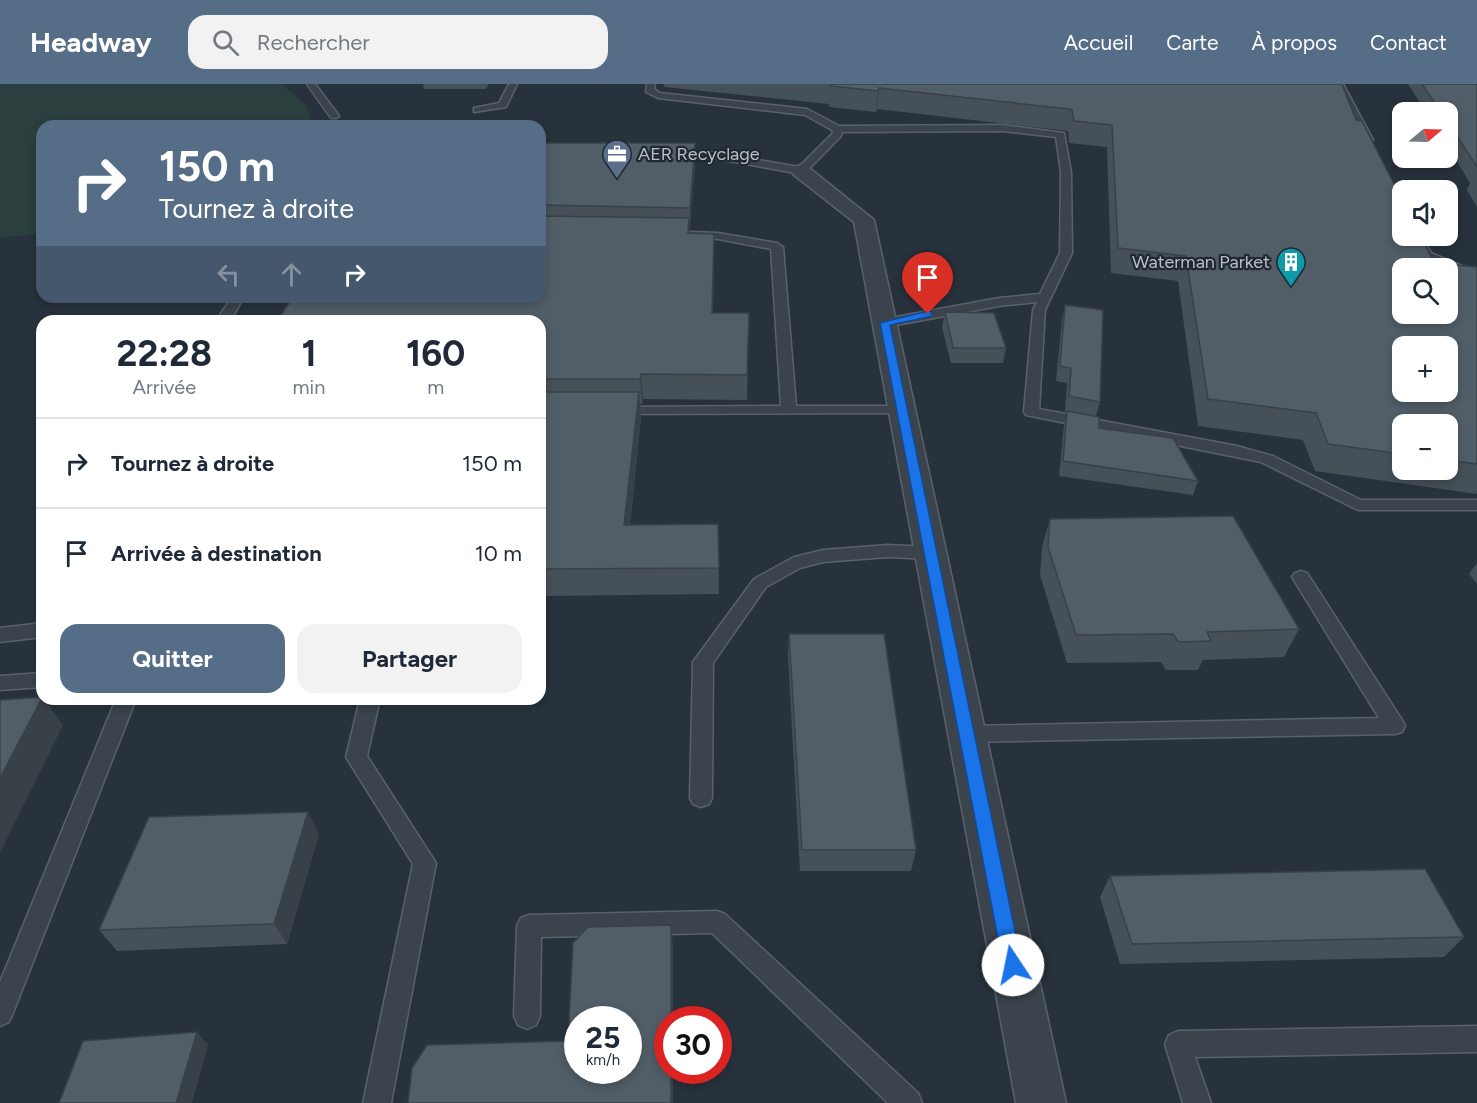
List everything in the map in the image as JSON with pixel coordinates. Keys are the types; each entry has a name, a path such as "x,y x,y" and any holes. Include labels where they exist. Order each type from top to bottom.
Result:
{"street":[{"path":"801,171 864,220 1041,1103"}],"lane":[{"path":"311,84 334,116"},
{"path":"477,111 503,105 513,84"},
{"path":"651,84 649,90 657,95 807,112 837,129 1002,128 1061,135 1066,172 1066,252 1039,310 1031,412 1237,451 1267,459 1358,505 1477,505"},
{"path":"1337,86 1371,147"},
{"path":"655,154 712,155 801,171 838,134 837,129"},
{"path":"683,235 718,236 777,247 789,409"},
{"path":"1421,246 1426,255 1477,276"},
{"path":"885,323 999,302 1045,297"},
{"path":"599,411 902,410"},
{"path":"701,798 703,662 760,583 794,563 823,556 888,551 930,553"},
{"path":"966,734 1395,726 1302,576"},
{"path":"0,635 36,631"},
{"path":"0,683 36,680"},
{"path":"0,1013 124,705"},
{"path":"369,705 356,757 425,863 377,1103"},
{"path":"527,1016 529,926 717,922 909,1103"},
{"path":"1197,1103 1178,1044 1477,1039"}],"green space":[{"path":"0,84 282,84 307,106 310,120 36,120 36,234 0,238"}],"building":[{"name":"Waterman Parket","path":"832,84 1342,84 1356,120 1362,121 1392,180 1392,246 1426,246 1432,258 1392,258 1392,324 1458,324 1458,265 1477,267 1477,464 1458,461 1458,414 1392,414 1392,453 1328,444 1316,413 1208,399 1186,256 1118,248 1112,125 1074,121 1072,110 1069,109 879,88 878,91 830,86"},
{"path":"1422,84 1477,84 1477,167 1458,138 1458,102 1434,102"},
{"name":"AER Recyclage","path":"546,143 695,143 690,208 546,205"},
{"path":"546,216 689,218 688,233 714,234 712,313 749,313 747,375 641,374 640,379 546,379 546,315 281,315 289,303 546,303"},
{"path":"1065,305 1103,310 1100,402 1069,396 1071,368 1060,366"},
{"path":"945,312 994,313 1006,348 953,348"},
{"path":"546,392 639,392 624,525 718,524 719,568 546,569"},
{"path":"1067,411 1099,417 1099,428 1173,438 1198,481 1063,461"},
{"path":"1233,516 1299,629 1207,632 1211,641 1178,642 1173,634 1076,635 1048,547 1050,519"},
{"path":"789,634 884,634 916,850 802,850"},
{"path":"36,697 36,705 38,705 0,778 0,700"},
{"path":"308,812 274,924 99,930 149,817"},
{"path":"1425,869 1464,937 1132,944 1110,876"},
{"path":"671,925 671,1006 654,1006 654,1084 671,1084 671,1103 408,1103 412,1068 427,1045 564,1041 564,1084 642,1084 642,1006 570,1006 573,943 588,927"},
{"path":"197,1032 176,1103 59,1103 83,1041"}],"place":[{"name":"AER Recyclage","path":"617,180"},
{"name":"Waterman Parket","path":"1291,288"}],"route":[{"path":"928,314 885,323 1013,965"}]}
